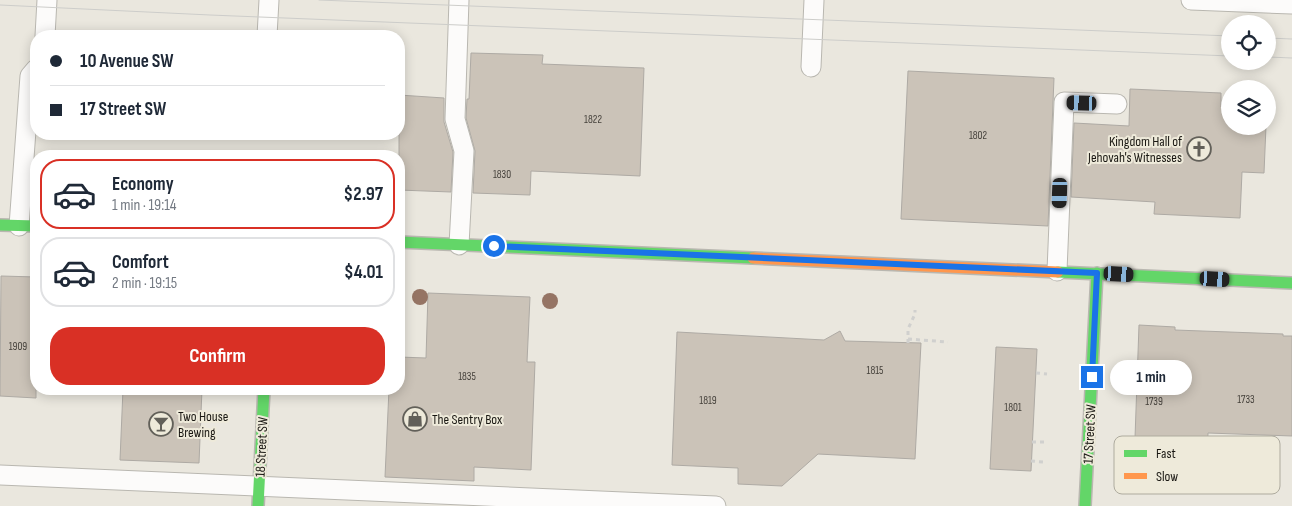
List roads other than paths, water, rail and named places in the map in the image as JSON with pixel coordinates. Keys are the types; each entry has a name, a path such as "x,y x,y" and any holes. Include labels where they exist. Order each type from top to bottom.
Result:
{"street":[{"path":"0,225 28,226"},
{"path":"405,242 1292,283"},
{"name":"17 Street SW","path":"1085,506 1097,273"},
{"name":"18 Street SW","path":"258,506 264,395"}],"lane":[{"path":"45,30 47,0"},
{"path":"267,30 269,0"},
{"path":"459,0 455,119 464,151 459,245"},
{"path":"811,67 814,0"},
{"path":"1191,0 1292,4"},
{"path":"28,226 30,76"},
{"path":"1057,271 1064,102 1117,104"},
{"path":"0,475 716,506"}],"tram line":[{"path":"319,0 1221,36"},
{"path":"0,5 1221,56"},
{"path":"1276,38 1292,39"},
{"path":"1276,57 1292,58"}],"place":[{"name":"Kingdom Hall of Jehovah's Witnesses","path":"1199,149"},
{"name":"The Sentry Box","path":"415,419"},
{"name":"Two House Brewing","path":"161,424"}]}
